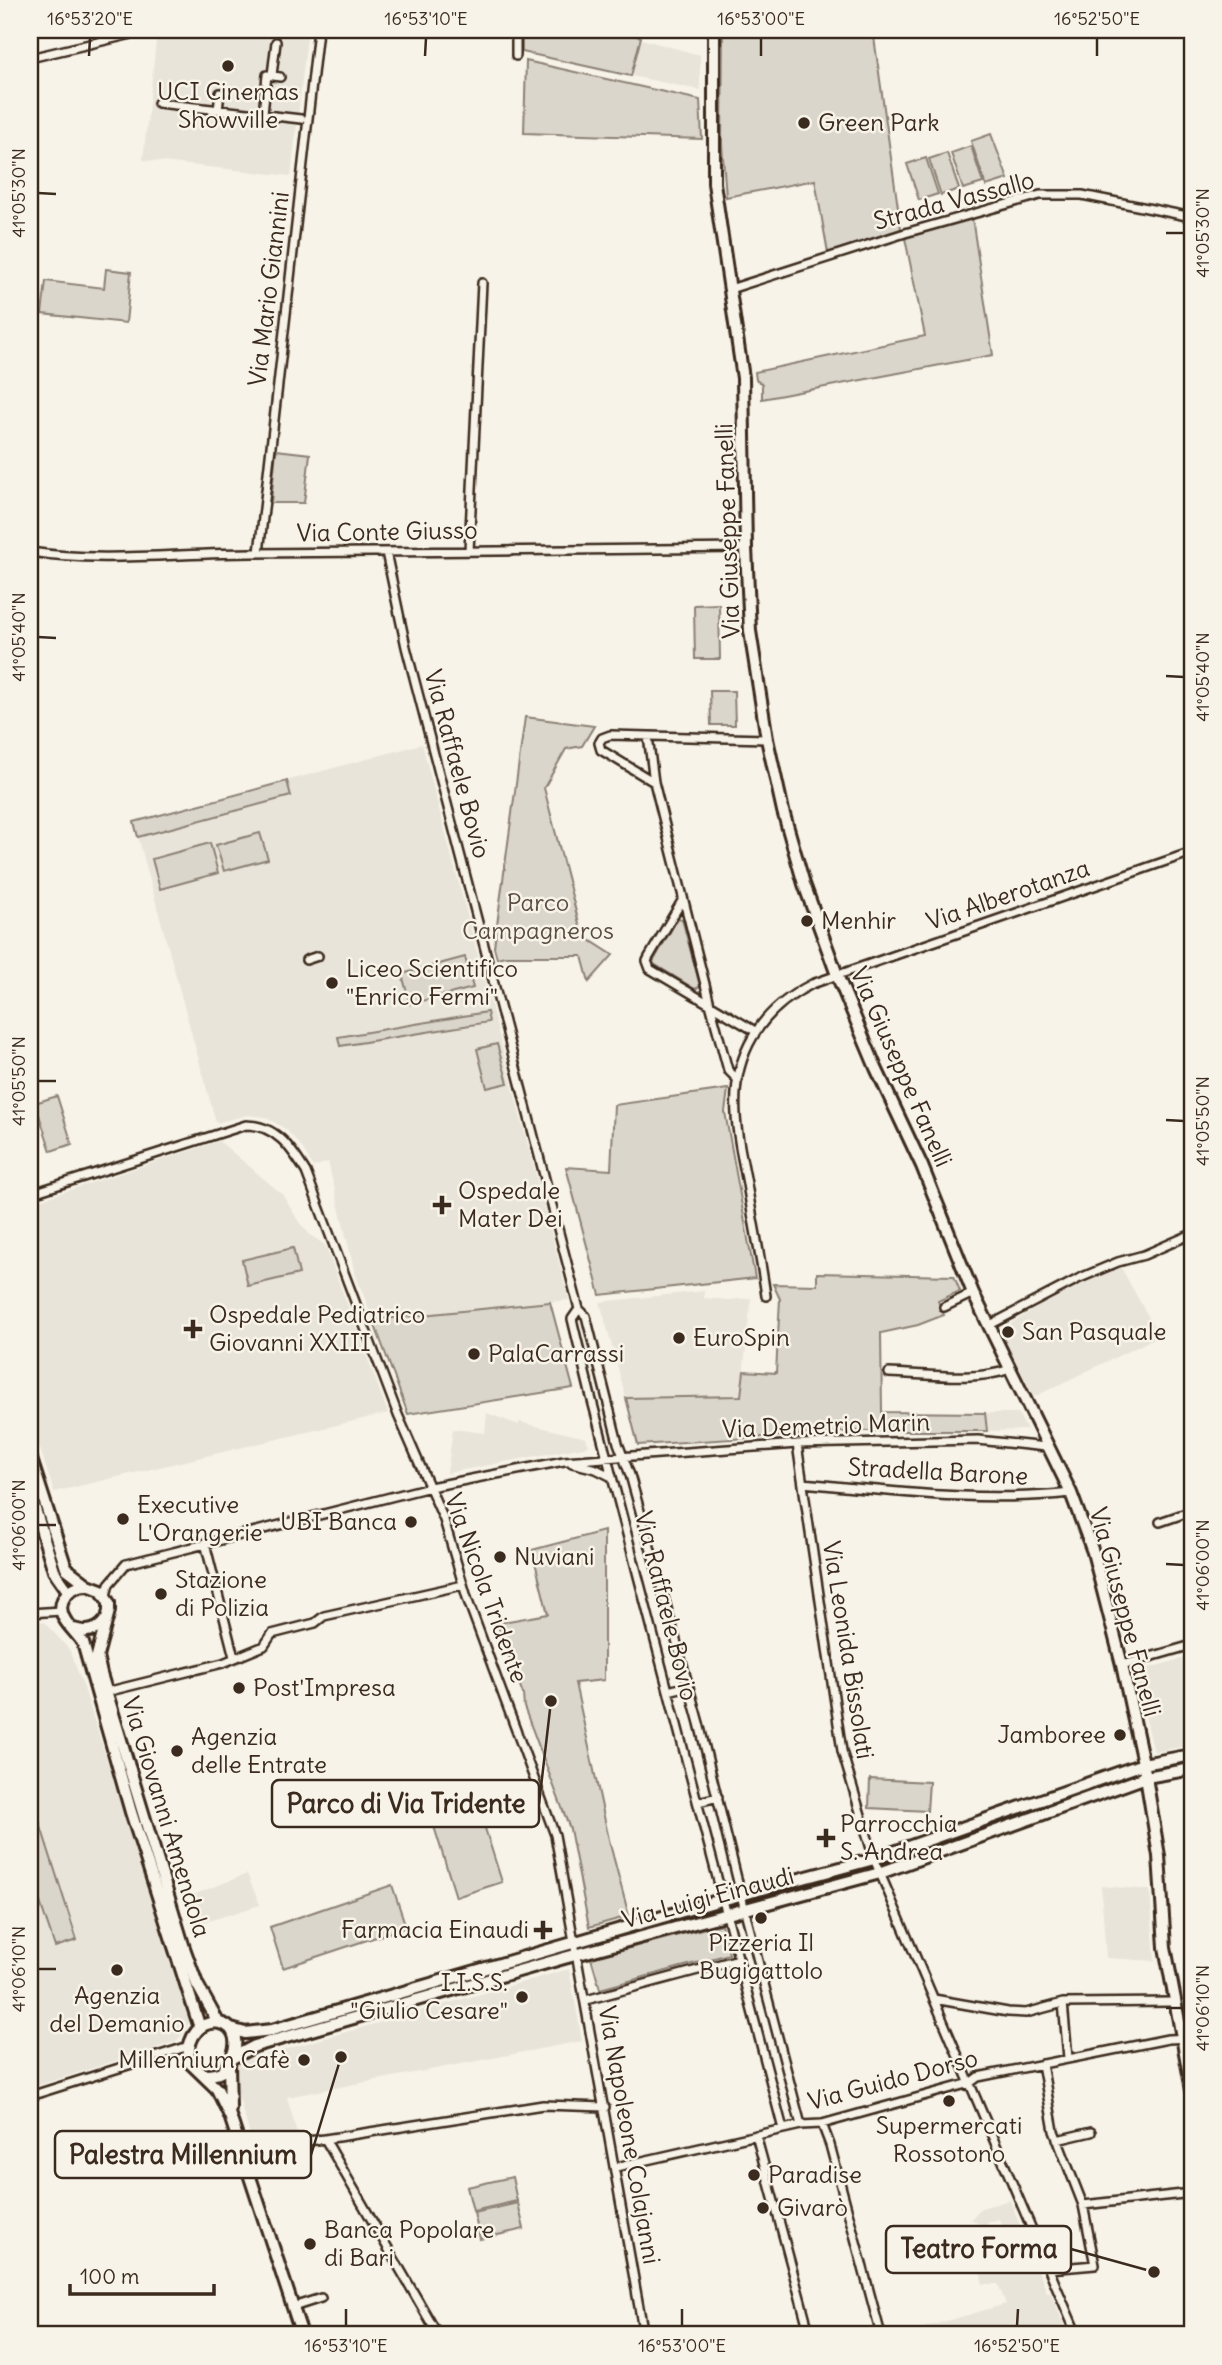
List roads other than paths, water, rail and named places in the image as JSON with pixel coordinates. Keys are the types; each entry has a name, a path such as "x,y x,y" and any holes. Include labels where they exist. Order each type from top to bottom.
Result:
{"main road":[{"name":"Via Giuseppe Fanelli","path":"714,30 714,183 743,378 750,631 767,739 782,811 804,884 837,975 876,1068 922,1166 973,1293 1070,1493 1093,1552 1122,1665 1146,1777 1159,1856 1165,1947 1174,2003 1187,2038 1192,2090"},
{"path":"30,1456 66,1568 106,1596"},
{"path":"30,1493 54,1571 68,1591"},
{"path":"61,1611 68,1591 74,1587 88,1585"},
{"name":"Via Giovanni Amendola","path":"106,1596 109,1611 97,1656 106,1692 184,1948 197,1984 218,2022"},
{"name":"Via Giovanni Amendola","path":"61,1611 68,1625 83,1643 131,1812 200,2028"},
{"path":"74,1629 89,1632 102,1625 106,1619"},
{"name":"Via Luigi Einaudi","path":"231,2029 245,2033 272,2030 574,1942 874,1859 1143,1764 1192,1755"},
{"name":"Via Luigi Einaudi","path":"230,2062 255,2046 880,1873 1146,1777 1192,1769"},
{"path":"230,2062 216,2075 205,2075 196,2071 189,2062 189,2046 196,2031 206,2023 218,2022 231,2029 236,2042 230,2062 230,2116"},
{"path":"205,2075 217,2089 230,2116 302,2335"}],"street":[{"path":"30,58 149,30"},
{"name":"Via Mario Giannini","path":"259,553 268,453 318,30"},
{"path":"516,30 516,56"},
{"path":"263,114 267,75 276,76 276,42"},
{"path":"218,110 220,93"},
{"path":"158,103 300,119"},
{"name":"Strada Vassallo","path":"730,289 905,233 1040,195 1082,195 1192,217"},
{"path":"469,551 482,283"},
{"name":"Via Conte Giusso","path":"30,552 68,556 142,557 259,553 746,548"},
{"name":"Via Raffaele Bovio","path":"386,552 406,647 579,1309 586,1317 688,1686 801,2124"},
{"path":"654,782 601,750 600,743 606,735 767,739"},
{"path":"648,736 654,782 710,1004 728,1070 738,1080"},
{"path":"633,769 642,771 651,764"},
{"name":"Via Alberotanza","path":"837,975 1192,852"},
{"path":"683,899 647,961 653,971 755,1031"},
{"path":"306,960 318,956"},
{"path":"766,1296 735,1113 738,1080 755,1031 772,1010 792,994 837,975"},
{"name":"Via Nicola Tridente","path":"30,1194 239,1127 254,1125 272,1131 289,1146 306,1172 398,1415 443,1520 463,1585 553,1828 574,1942"},
{"path":"988,1326 1080,1278 1192,1234"},
{"path":"944,1307 973,1293"},
{"name":"Via Raffaele Bovio","path":"579,1309 572,1319 783,2129"},
{"path":"889,1373 979,1376 996,1375 1010,1369"},
{"name":"Via Demetrio Marin","path":"106,1596 109,1584 125,1564 430,1487 564,1461 797,1444 978,1440 1046,1447"},
{"name":"Via Leonida Bissolati","path":"797,1444 842,1751 874,1859 914,1947 1077,2335"},
{"path":"564,1461 589,1467 612,1477"},
{"name":"Stradella Barone","path":"803,1483 928,1494 1044,1496 1070,1493"},
{"path":"621,1511 639,1507"},
{"path":"1160,1522 1192,1511"},
{"path":"205,1542 234,1657"},
{"path":"106,1692 223,1663 264,1646 272,1634 315,1623 324,1616 463,1585"},
{"path":"30,1613 61,1611"},
{"path":"1122,1665 1192,1645"},
{"path":"668,1691 688,1686"},
{"path":"698,1802 718,1797"},
{"name":"Via Napoleone Colajanni","path":"574,1942 644,2335"},
{"path":"586,2000 739,1959"},
{"path":"934,1999 1026,2013 1063,2003 1174,2003"},
{"path":"1063,2003 1068,2058"},
{"name":"Via Guido Dorso","path":"615,2167 801,2124 822,2124 970,2083 978,2077 1168,2039 1187,2038"},
{"path":"30,2096 189,2046"},
{"path":"1042,2064 1054,2131 1083,2205 1095,2265 1049,2269"},
{"path":"242,2152 272,2145 543,2105 605,2107"},
{"path":"822,2124 881,2335"},
{"path":"1057,2140 1091,2132"},
{"path":"756,2135 810,2335"},
{"path":"326,2139 438,2335"},
{"path":"1083,2205 1192,2193"},
{"path":"293,2306 321,2298"}],"place":[{"name":"UCI Cinemas Showville","path":"228,66"},
{"name":"Green Park","path":"804,123"},
{"name":"Menhir","path":"807,921"},
{"name":"Liceo Scientifico \"Enrico Fermi\"","path":"332,983"},
{"name":"Ospedale Mater Dei","path":"442,1205"},
{"name":"Ospedale Pediatrico Giovanni XXIII","path":"193,1329"},
{"name":"San Pasquale","path":"1008,1332"},
{"name":"EuroSpin","path":"679,1338"},
{"name":"PalaCarrassi","path":"474,1354"},
{"name":"Executive L'Orangerie","path":"123,1519"},
{"name":"UBI Banca","path":"411,1522"},
{"name":"Nuviani","path":"500,1557"},
{"name":"Stazione di Polizia","path":"161,1594"},
{"name":"Post'Impresa","path":"239,1688"},
{"name":"Parco di Via Tridente","path":"551,1701"},
{"name":"Jamboree","path":"1120,1735"},
{"name":"Agenzia delle Entrate","path":"177,1751"},
{"name":"Parrocchia S. Andrea","path":"826,1838"},
{"name":"Pizzeria Il Bugigattolo","path":"761,1918"},
{"name":"Farmacia Einaudi","path":"543,1930"},
{"name":"Agenzia del Demanio","path":"117,1970"},
{"name":"I.I.S.S. \"Giulio Cesare\"","path":"522,1997"},
{"name":"Palestra Millennium","path":"341,2057"},
{"name":"Millennium Cafè","path":"304,2060"},
{"name":"Supermercati Rossotono","path":"949,2101"},
{"name":"Paradise","path":"754,2175"},
{"name":"Givarò","path":"763,2208"},
{"name":"Banca Popolare di Bari","path":"310,2244"},
{"name":"Teatro Forma","path":"1154,2272"}],"park label":[{"name":"Parco Campagneros","path":"538,917"}]}
